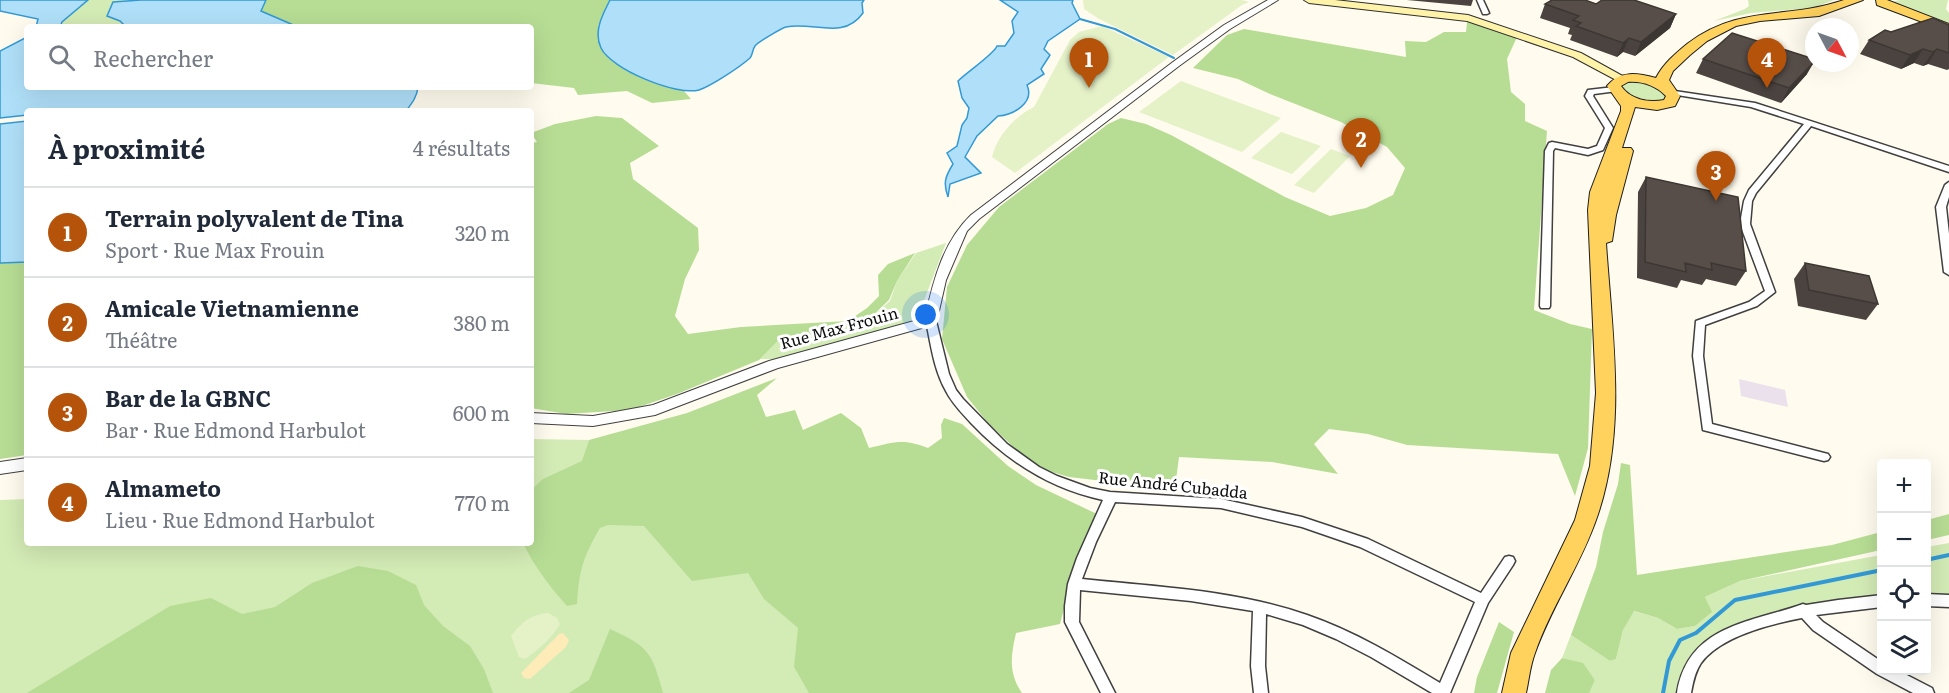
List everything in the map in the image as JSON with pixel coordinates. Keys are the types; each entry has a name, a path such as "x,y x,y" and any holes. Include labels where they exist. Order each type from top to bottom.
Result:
{"main road":[{"path":"1310,0 1468,18 1577,55 1634,102 1651,106 1665,105 1670,93"},
{"path":"1714,21 1752,13 1812,8 1834,0"},
{"path":"1670,93 1662,80 1664,74 1677,59 1704,37 1731,22 1755,17 1814,13 1857,0"},
{"path":"1864,0 1881,2 1901,0 1946,25"},
{"path":"1881,2 1946,25"},
{"path":"1619,88 1642,79 1682,42 1714,21 1749,6"},
{"path":"1927,7 1946,25"},
{"path":"1642,79 1670,93"},
{"path":"1515,693 1523,654 1582,532 1593,497 1601,457 1605,386 1596,210 1598,192 1628,111 1628,106 1619,88"},
{"path":"1600,288 1608,215 1621,164 1641,112 1651,106"}],"street":[{"path":"931,321 931,312 940,280 962,230 975,217 1176,64 1227,27 1274,0"},
{"path":"1480,0 1485,13"},
{"path":"1545,306 1552,145 1588,152 1600,148 1609,129 1589,96 1592,92 1619,88"},
{"path":"1670,93 1752,105 1949,169"},
{"path":"1809,123 1752,192 1748,201 1745,224 1770,292 1753,304 1700,323 1698,356 1707,427 1824,457"},
{"path":"1949,185 1941,207 1949,272"},
{"path":"1949,276 1949,282"},
{"name":"Rue Max Frouin","path":"534,418 593,421 643,412 679,402 774,364 931,321"},
{"name":"Rue André Cubadda","path":"931,321 940,363 952,393 979,425 1024,465 1041,475 1060,484 1111,497 1234,506 1291,520 1362,542 1483,600"},
{"path":"0,468 24,464"},
{"path":"1108,693 1072,622 1071,609 1074,584 1111,497"},
{"path":"1074,584 1211,598 1304,620 1349,639 1443,692 1483,600 1509,561"},
{"path":"1931,600 1949,601"},
{"path":"1684,693 1689,670 1699,655 1715,641 1803,610 1877,601"},
{"path":"1260,609 1258,666 1261,693"},
{"path":"1803,610 1818,626 1877,667"},
{"path":"1892,675 1927,693"}],"shaded area":[{"path":"1739,379 1785,390 1788,407 1741,396"}],"green space":[{"path":"88,0 266,0 261,11 291,24 61,24"},
{"path":"266,0 610,0 598,26 655,83 683,90 691,99 652,103 627,91 578,95 574,88 534,83 534,24 291,24 261,11"},
{"path":"1083,0 1242,0 1249,2 1173,55 1099,19 1084,9"},
{"path":"1748,0 1834,0 1812,8 1751,13 1714,21 1745,9 1749,6"},
{"path":"1948,0 1946,9 1949,13 1949,28 1891,2"},
{"path":"1467,22 1517,37 1507,59 1511,92 1525,104 1525,121 1547,131 1534,310 1570,324 1592,329 1588,448 1575,496 1558,454 1407,445 1368,434 1329,429 1314,444 1338,474 1272,462 1179,457 1176,480 1103,481 1069,477 1045,470 1020,453 988,423 967,397 942,339 947,287 967,245 999,207 1108,124 1121,118 1146,124 1171,135 1285,197 1330,216 1366,208 1393,195 1405,168 1387,147 1341,122 1238,79 1193,68 1227,35 1244,29 1406,57 1405,41 1426,42 1444,32 1466,32"},
{"path":"1102,26 1169,57 1015,173 992,157 1002,134 1020,116 1034,107 1070,40 1079,32"},
{"path":"1640,80 1665,92 1667,99 1658,103 1632,100 1617,85 1620,82"},
{"path":"1181,81 1281,118 1242,152 1139,112"},
{"path":"596,116 622,118 659,146 630,163 633,179 698,228 699,250 685,279 675,316 688,334 741,327 848,321 867,308 879,296 878,275 888,264 915,253 897,281 889,300 868,320 778,341 759,360 677,394 630,410 566,414 534,409 534,142 537,142 534,132 555,124"},
{"path":"1281,132 1321,146 1292,174 1251,158"},
{"path":"1331,149 1350,156 1314,193 1294,185"},
{"path":"946,243 920,311 910,321 777,359 760,359 778,341 868,320 890,301 897,281 916,253"},
{"path":"24,262 24,455 0,459 0,263"},
{"path":"777,378 757,395 766,417 795,410 803,430 841,413 861,428 869,448 899,442 928,448 942,438 941,425 944,418 962,424 1008,466 1036,485 1099,515 1074,571 1060,624 1016,633 1012,664 1014,678 1022,693 809,693 794,667 798,628 764,599 748,573 692,581 644,526 608,525 600,528 583,564 577,604 567,606 532,560 525,546 534,546 534,487 543,479 582,461 589,440 687,413"},
{"path":"534,439 589,440 586,450 906,693 0,693 0,500 24,499 24,546 534,546"},
{"path":"1621,463 1630,465 1637,575 1832,545 1877,533 1877,551 1740,581 1705,597 1712,612 1695,626 1677,629 1658,618 1634,611 1623,630 1616,659 1610,661 1571,635 1596,567 1603,532 1618,484"},
{"path":"1949,514 1949,535 1931,539 1931,519"},
{"path":"1949,543 1949,601 1931,600 1931,546"},
{"path":"1877,556 1877,602 1739,631 1699,655 1684,693 1588,693 1595,680 1583,664 1562,658 1571,635 1610,661 1616,659 1623,630 1633,611 1658,618 1677,629 1695,626 1711,612 1705,597 1740,581"},
{"path":"358,566 388,571 416,585 424,605 443,626 470,646 484,669 493,693 27,693 170,606 211,598 242,614 275,607 312,583"},
{"path":"548,613 557,618 560,624 557,629 530,656 525,659 519,657 511,636 527,620 536,615"},
{"path":"1499,622 1514,632 1497,693 1474,693 1477,677"},
{"path":"610,629 633,641 647,652 656,668 663,693 569,693 589,680"},
{"path":"1562,658 1583,663 1595,680 1589,693 1545,693 1551,670"}],"sand":[{"path":"563,633 569,640 566,647 530,679 524,678 521,673 559,634"}],"water":[{"path":"0,0 88,0 61,24 37,24 38,19 0,11"},
{"path":"266,0 261,11 291,24 123,24 107,16 113,2"},
{"path":"610,0 864,0 863,13 846,26 837,28 786,27 757,44 750,58 733,71 704,88 689,91 645,79 607,56 599,42 598,29"},
{"path":"1000,0 1073,0 1072,3 1080,19 1048,41 1044,49 1050,55 1041,69 1044,74 1027,85 1028,97 1021,107 998,116 977,136 965,157 981,173 950,184 948,197 946,180 953,164 947,153 957,146 969,108 962,98 958,81 991,54 997,46 1005,46 1014,33 1012,21 1018,12"},
{"path":"24,39 24,90 417,90 408,108 24,108 24,115 0,118 0,51"},
{"path":"24,121 24,262 0,263 0,124"}],"building":[{"path":"1552,0 1585,0 1596,4 1602,0 1634,0 1676,14 1641,42 1629,38 1623,43 1576,26 1581,23 1573,20 1579,16 1545,4"},
{"path":"1933,18 1949,25 1949,53 1937,49 1933,52 1923,49 1910,55 1869,40 1885,30 1891,32"},
{"path":"1732,33 1805,56 1805,71 1789,88 1703,59"},
{"path":"1646,177 1738,197 1746,271 1711,263 1712,270 1685,263 1686,272 1645,262"},
{"path":"1805,263 1869,276 1878,304 1809,290"}],"waterway":[{"path":"1080,19 1115,29 1174,58"},
{"path":"1931,559 1949,555"},
{"path":"1663,693 1669,661 1680,640 1696,633 1735,600 1877,571"}],"place":[{"name":"Terrain polyvalent de Tina","path":"1089,88"},
{"name":"Almameto","path":"1767,88"},
{"name":"Amicale Vietnamienne","path":"1361,168"},
{"name":"Bar de la GBNC","path":"1716,201"}]}
